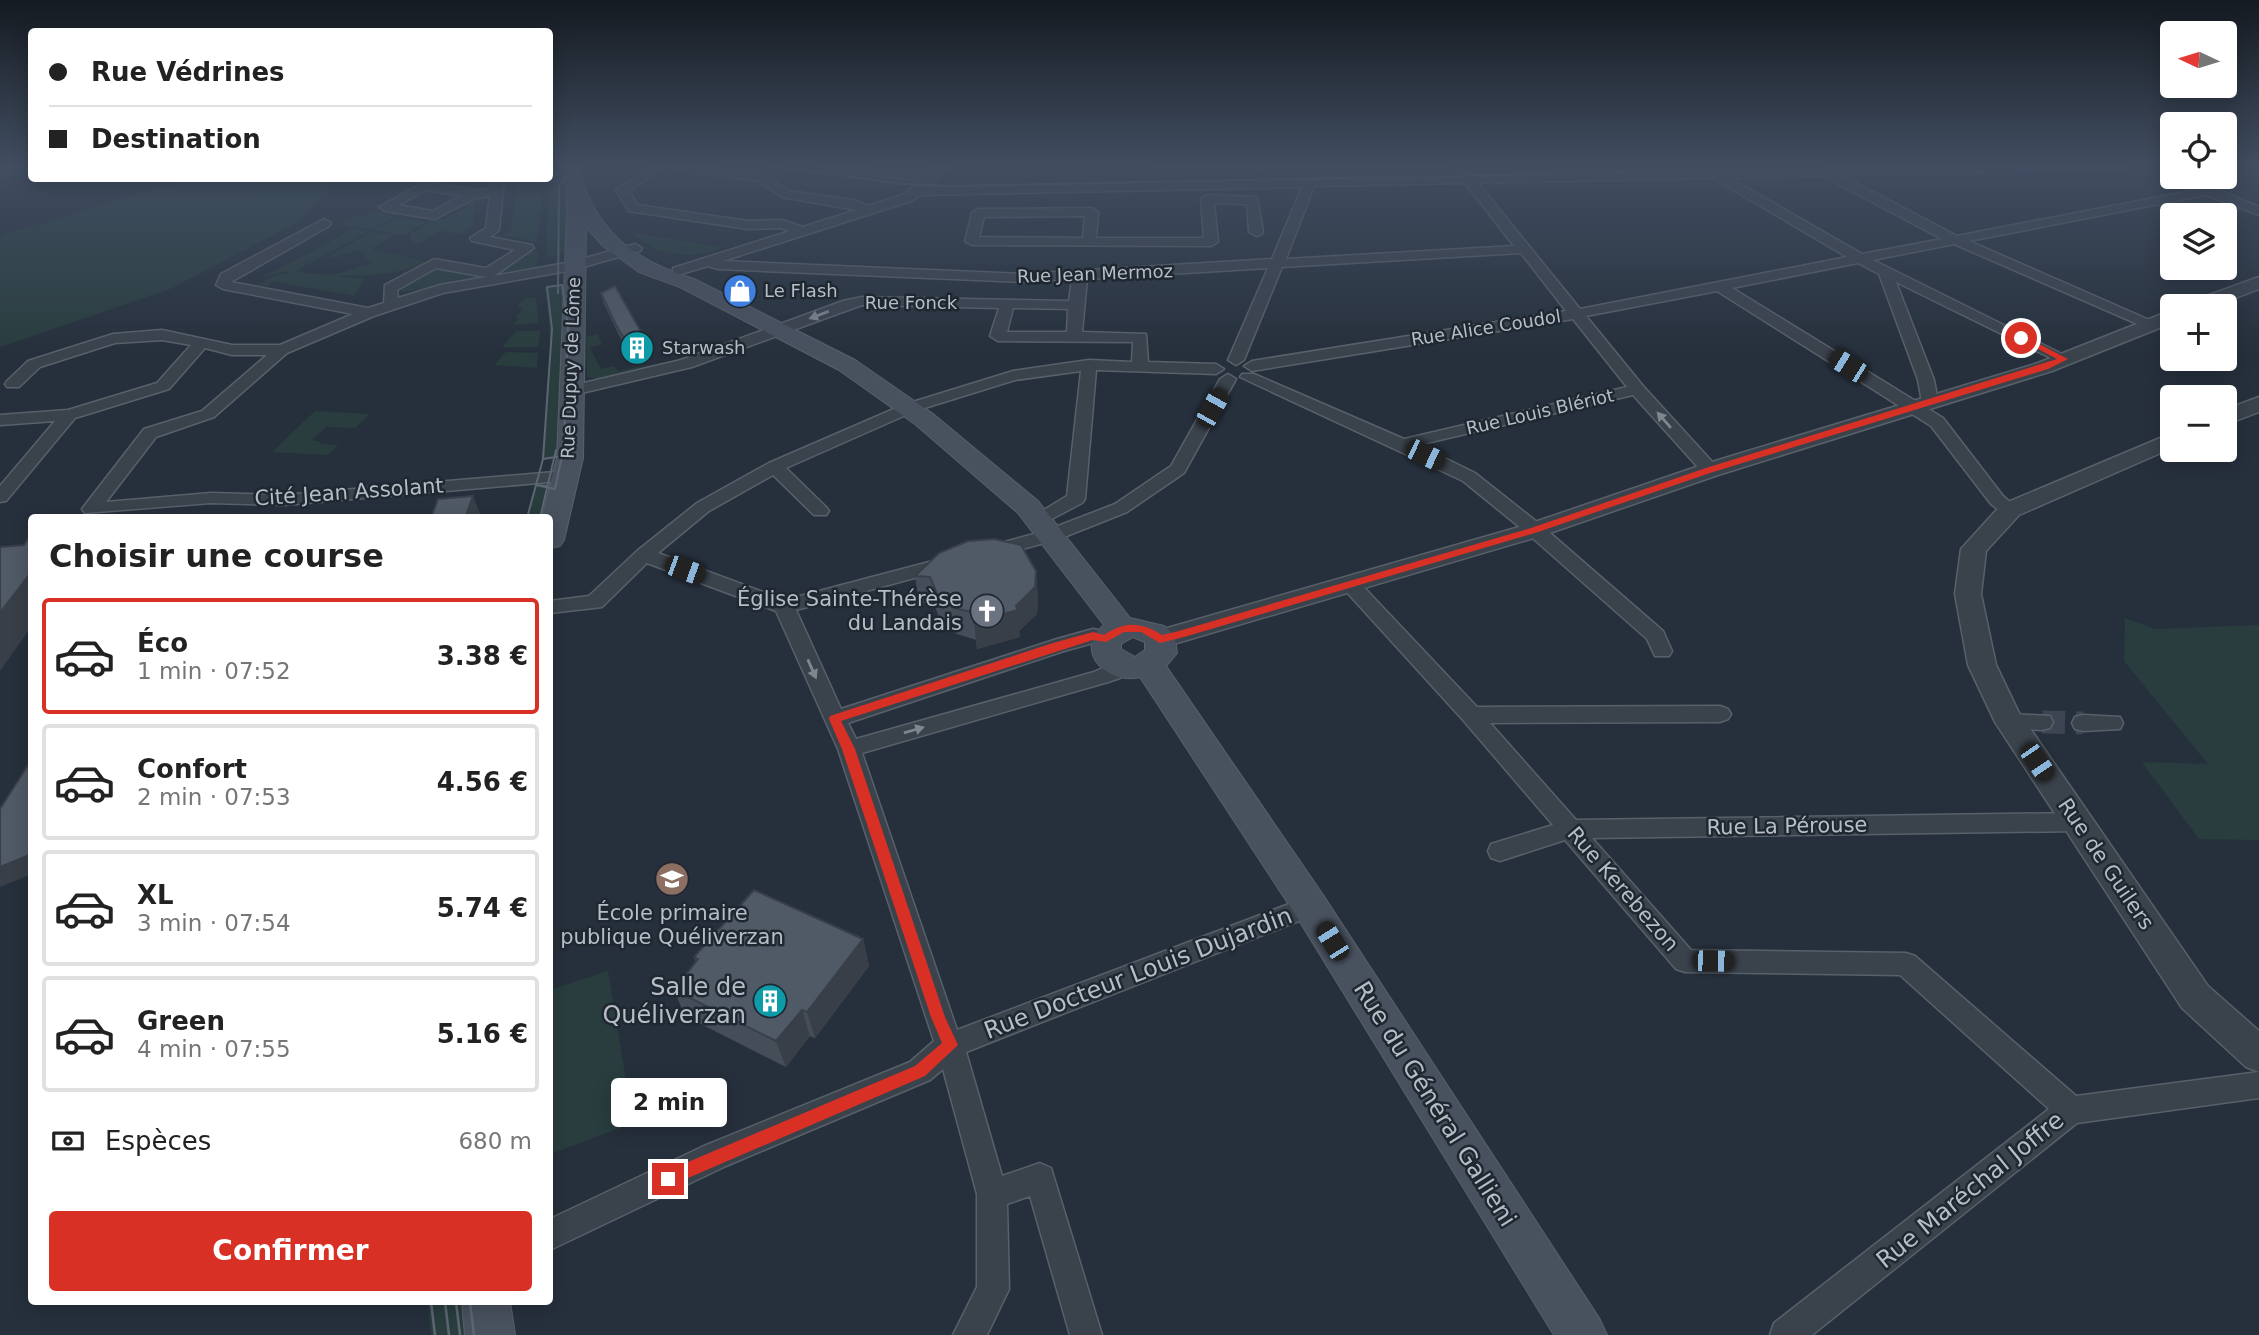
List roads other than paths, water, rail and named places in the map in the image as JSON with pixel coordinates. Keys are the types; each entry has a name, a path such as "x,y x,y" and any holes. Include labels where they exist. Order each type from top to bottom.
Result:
{"main road":[{"name":"Rue Dupuy de Lôme","path":"553,529 571,454 576,280 573,266 574,228"},
{"name":"Rue du Général Gallieni","path":"597,228 601,235 676,281 682,277 778,331 847,365 909,408 1028,507 1112,612 1114,634 1103,645 1107,657 1143,656 1310,906 1582,1335"},
{"name":"Rue du Général Gallieni","path":"610,228 629,250"},
{"path":"1114,634 1144,629 1143,656"},
{"path":"486,1305 490,1335"}],"street":[{"path":"314,228 226,277 223,285 369,313"},
{"path":"391,305 390,288 435,263 488,273 527,247 477,238 492,228"},
{"path":"794,228 805,232"},
{"path":"682,277 707,261 816,228"},
{"path":"974,228 967,258 1089,242 1211,242 1209,228"},
{"path":"1089,242 1090,228"},
{"path":"1291,228 1275,264 1245,368 1469,477 1535,530 1656,636 1662,651"},
{"path":"1508,228 1637,389 1710,470"},
{"path":"1808,228 1860,259 2064,359"},
{"path":"1933,228 2149,325"},
{"name":"Rue Alice Coudol","path":"553,607 595,602 644,555 703,507 775,467 909,408 1013,376 1089,365 1140,365 1222,374 1576,313 2015,228"},
{"name":"Rue Jean Mermoz","path":"707,261 718,265 841,271 967,258 1080,276 1524,248"},
{"path":"13,384 34,364 113,338 162,335 232,350 282,351 369,313 440,289 573,266 629,250"},
{"path":"1885,271 1921,368 1921,404"},
{"path":"1074,337 1075,304 1080,276"},
{"path":"2229,294 2259,283"},
{"path":"1719,286 1921,404 1997,500 2010,510"},
{"name":"Rue Fonck","path":"573,390 686,364 862,301 1075,304"},
{"path":"1007,304 998,337 1141,337 1140,365"},
{"path":"849,749 1113,673 1143,656 1350,584 1535,530 1710,470 2064,359 2160,321"},
{"path":"0,420 69,415 163,386 201,343"},
{"name":"Cité Jean Assolant","path":"282,351 208,414 150,433 91,509 211,498 284,500 567,476"},
{"path":"1045,527 1076,499 1089,365"},
{"path":"644,555 784,607 971,557 1045,527 1121,508 1178,469 1222,374"},
{"name":"Rue Louis Blériot","path":"1402,444 1637,389"},
{"path":"2237,413 2259,404"},
{"path":"3,491 69,415"},
{"name":"Rue de Guilers","path":"2160,445 2010,510 1974,549 1968,594 1982,665 2010,722 2195,997 2259,1055"},
{"path":"775,467 820,511"},
{"name":"Rue Kerebezon","path":"1350,584 1471,715 1685,961 1906,964 2071,1110"},
{"path":"784,607 849,749 934,1005 950,1045 992,1194 993,1289 969,1335"},
{"path":"835,719 1057,646 1093,636 1114,634"},
{"path":"1471,715 1720,713"},
{"path":"2010,722 2042,722"},
{"path":"2083,723 2112,723"},
{"name":"Rue La Pérouse","path":"1500,851 1569,829 2077,822"},
{"name":"Rue Docteur Louis Dujardin","path":"553,1233 715,1156 920,1071 950,1045 1310,906"},
{"name":"Rue Maréchal Joffre","path":"1786,1335 2071,1110 2259,1085"},
{"path":"992,1194 1040,1178 1086,1335"}],"tunnel":[{"path":"2042,722 2083,723"}],"tram line":[{"path":"558,286 559,228"},
{"path":"558,286 562,285 568,327 562,456"},
{"path":"543,459 552,329 547,287 558,286"},
{"path":"558,286 558,293"},
{"path":"554,457 556,450"},
{"path":"547,487 555,489 562,456"},
{"path":"554,457 562,456"},
{"path":"543,459 554,457"},
{"path":"547,487 554,457"},
{"path":"536,485 543,459"},
{"path":"528,514 536,485"},
{"path":"536,485 547,486"},
{"path":"536,485 547,487"},
{"path":"541,514 547,487"},
{"path":"431,1305 435,1335"},
{"path":"445,1305 449,1335"},
{"path":"456,1305 460,1335"},
{"path":"470,1305 474,1335"}],"place":[{"name":"Le Flash","path":"740,291"},
{"name":"Starwash","path":"637,348"},
{"name":"Église Sainte-Thérèse du Landais","path":"987,611"},
{"name":"École primaire publique Quéliverzan","path":"672,879"},
{"name":"Salle de Quéliverzan","path":"770,1001"}]}
